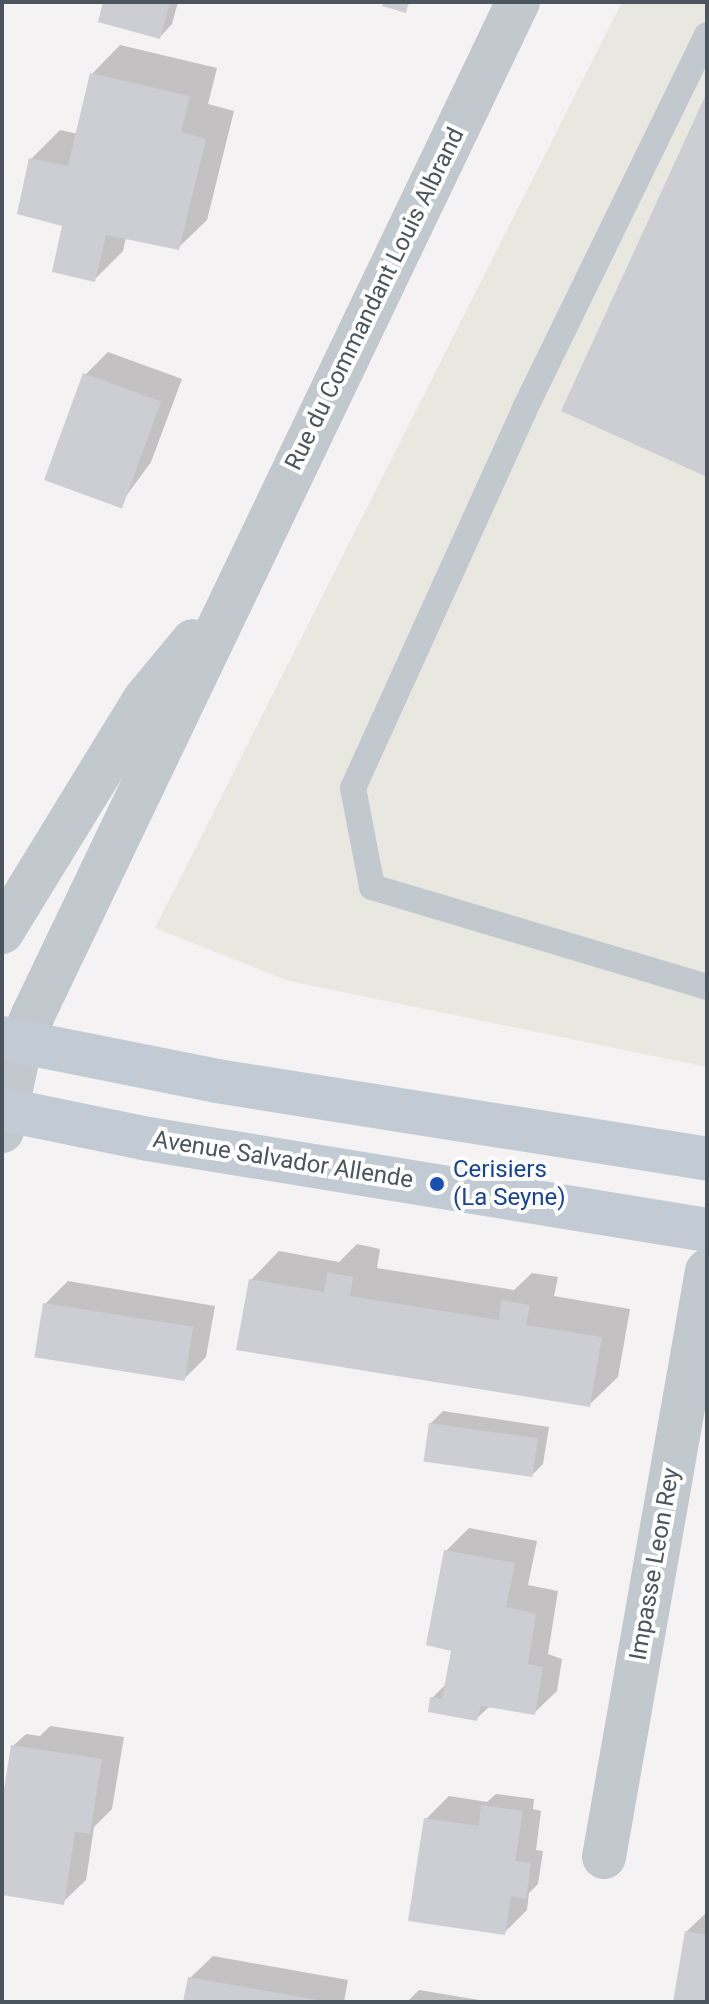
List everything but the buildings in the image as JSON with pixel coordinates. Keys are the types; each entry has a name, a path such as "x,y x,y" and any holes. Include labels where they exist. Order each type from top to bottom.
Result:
{"main road":[{"path":"12,1040 217,1081 707,1159"},
{"name":"Avenue Salvador Allende","path":"4,1117 707,1230"}],"street":[{"name":"Rue du Commandant Louis Albrand","path":"4,1117 12,1040 231,597 518,2"},
{"name":"Rue du Commandant Louis Albrand","path":"2,932 145,699 231,597"},
{"name":"Impasse Leon Rey","path":"604,1857 707,1271"}],"lane":[{"path":"707,35 524,411 353,788 372,887 707,987"}],"shaded area":[{"path":"622,2 707,2 707,1067 289,981 155,928"}],"place":[{"name":"Cerisiers (La Seyne)","path":"437,1184"}]}
